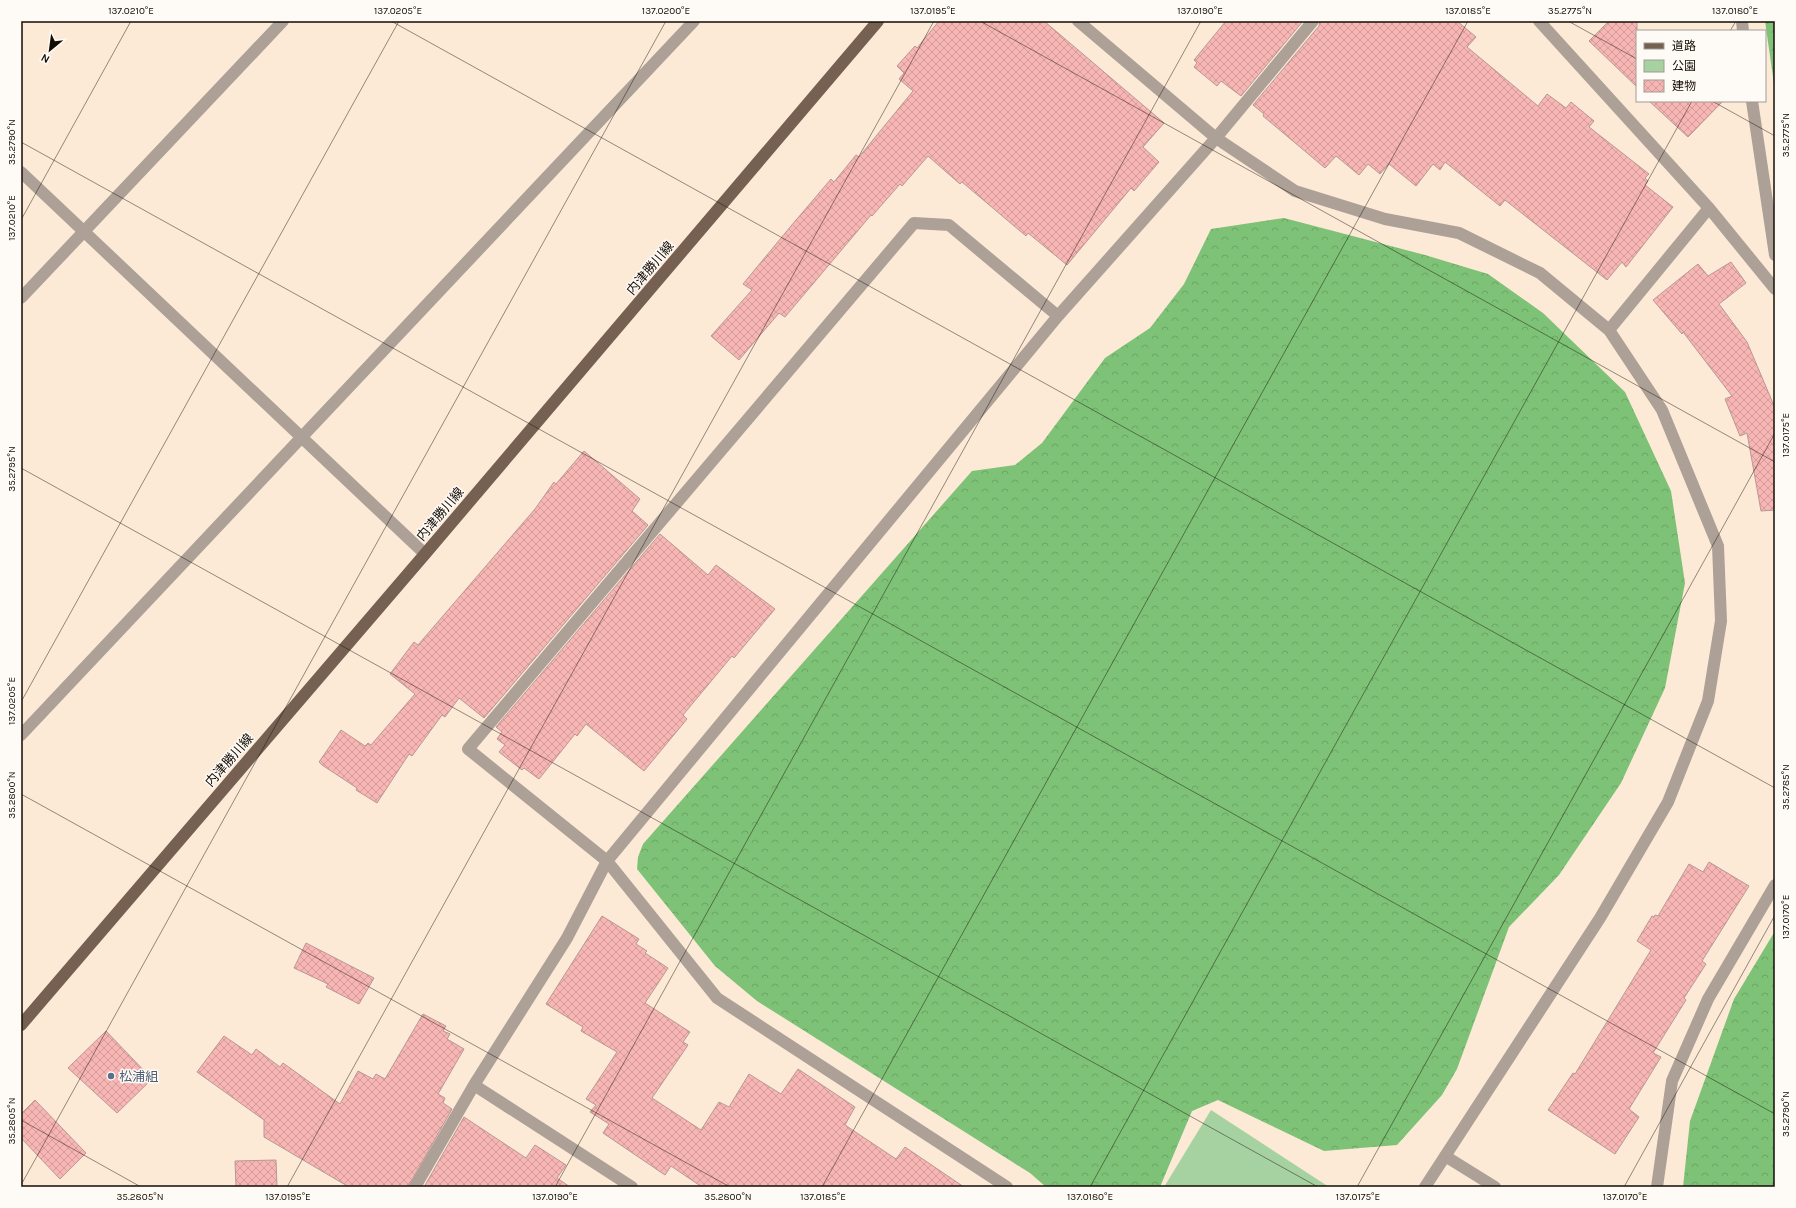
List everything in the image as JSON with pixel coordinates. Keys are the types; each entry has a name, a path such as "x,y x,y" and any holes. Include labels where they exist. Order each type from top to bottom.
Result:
{"main road":[{"name":"内津勝川線","path":"21,1024 425,554 878,21"}],"street":[{"path":"21,298 283,21"},
{"path":"21,735 694,21"},
{"path":"1078,21 1216,138 1295,191 1385,219 1459,233 1540,273 1609,330 1662,410 1718,546 1721,621 1708,701 1668,802 1600,918 1426,1187"},
{"path":"415,1187 474,1085 567,938 606,861 1058,316 1216,138 1313,21"},
{"path":"1539,21 1708,208 1775,289"},
{"path":"1752,102 1775,255"},
{"path":"21,172 425,554"},
{"path":"1609,330 1708,208"},
{"path":"1007,1187 717,998 606,861 468,749 914,224 949,226 1058,316"},
{"path":"1657,1187 1672,1081 1708,999 1775,885"},
{"path":"474,1085 632,1187"},
{"path":"1446,1156 1496,1187"}],"green space":[{"path":"1765,21 1775,21 1775,91"},
{"path":"1284,218 1425,255 1488,274 1543,313 1625,392 1671,491 1685,583 1665,688 1621,783 1559,875 1509,927 1457,1069 1442,1095 1397,1145 1324,1151 1218,1100 1192,1111 1160,1187 1046,1187 1030,1173 757,1001 715,966 637,869 638,857 643,844 972,471 1015,465 1042,443 1105,358 1150,328 1184,284 1211,229"},
{"path":"1775,931 1775,1187 1683,1187 1690,1121 1734,999"},
{"path":"1211,1110 1329,1187 1164,1187"}],"building":[{"path":"939,21 1044,21 1164,123 1143,147 1159,162 1134,191 1131,188 1067,265 1028,233 1026,236 962,182 960,184 928,156 902,186 900,184 872,216 871,215 785,317 779,313 739,360 711,336 752,290 743,284 831,179 834,182 856,155 859,157 913,91 899,79 904,73 897,66 915,46 917,48"},
{"path":"1226,21 1303,21 1241,96 1221,81 1217,86 1194,67 1197,63 1194,60"},
{"path":"1320,21 1457,21 1476,37 1467,47 1538,106 1547,94 1566,108 1571,102 1594,121 1589,127 1649,174 1645,178 1648,181 1645,185 1673,207 1626,267 1622,262 1607,280 1505,200 1500,206 1445,162 1440,170 1433,164 1416,186 1389,164 1380,174 1368,164 1359,175 1336,156 1325,168 1263,116 1264,114 1253,105 1319,26"},
{"path":"1609,21 1637,21 1636,86 1589,41"},
{"path":"1650,102 1722,102 1688,137"},
{"path":"1731,262 1746,283 1719,304 1747,342 1775,408 1775,510 1761,511 1747,433 1740,436 1725,399 1732,396 1683,332 1682,334 1653,300 1698,264 1708,276"},
{"path":"584,451 640,499 632,511 648,525 484,718 459,698 445,717 442,715 412,756 409,754 377,803 356,790 357,788 322,765 319,762 341,730 365,746 368,743 371,745 415,694 390,674 414,642 418,645 535,509 554,482 556,484"},
{"path":"660,534 708,575 716,565 775,609 734,658 732,656 683,715 687,719 644,771 586,724 577,736 575,734 539,779 524,768 522,770 499,752 505,745 497,739 502,732 496,727"},
{"path":"1709,862 1749,886 1702,961 1706,964 1684,998 1686,1000 1653,1053 1661,1057 1629,1109 1639,1117 1615,1154 1548,1110 1573,1073 1575,1074 1651,950 1637,941 1652,916 1658,916 1689,864 1703,872"},
{"path":"602,916 639,939 636,944 647,951 645,953 668,968 645,1003 690,1032 683,1042 688,1045 652,1098 701,1130 719,1102 729,1107 749,1074 781,1094 798,1069 855,1107 845,1125 896,1159 905,1147 964,1187 702,1187 671,1166 665,1175 603,1133 609,1124 590,1112 596,1105 586,1099 617,1052 581,1031 583,1027 546,1004"},
{"path":"306,943 374,978 359,1004 326,987 328,984 294,968"},
{"path":"423,1014 446,1026 443,1031 450,1034 447,1039 464,1049 438,1094 445,1098 443,1103 452,1109 408,1187 349,1187 264,1137 264,1120 197,1072 224,1036 252,1055 256,1049 280,1067 283,1063 340,1104 358,1071 373,1079 376,1074 385,1079"},
{"name":"松浦組","path":"106,1031 152,1079 117,1113 68,1068"},
{"path":"35,1100 86,1153 60,1179 21,1138 21,1114"},
{"path":"464,1117 526,1158 535,1145 566,1165 557,1178 570,1187 424,1187"},
{"path":"276,1160 277,1187 236,1187 235,1161"}],"place":[{"name":"松浦組","path":"111,1076"}]}
